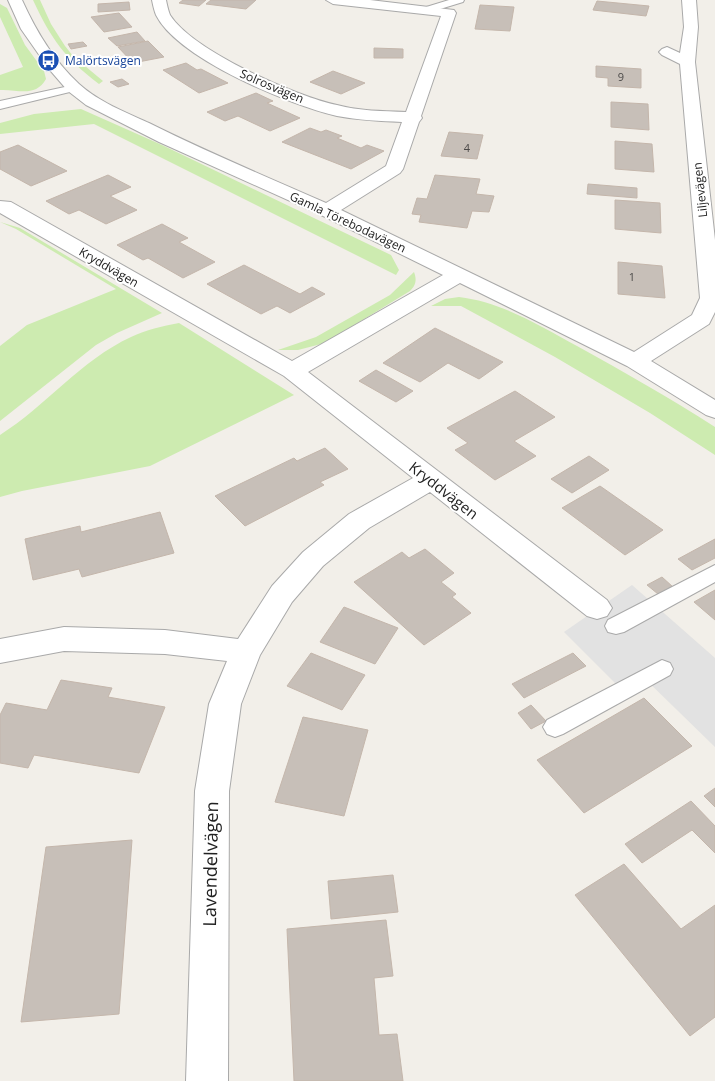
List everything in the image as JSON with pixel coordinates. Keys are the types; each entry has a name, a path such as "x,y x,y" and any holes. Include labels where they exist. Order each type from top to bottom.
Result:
{"street":[{"name":"Gamla Törebodavägen","path":"15,0 28,29 54,66 74,88 92,102 165,138 326,210 635,361 715,410"},
{"name":"Solrosvägen","path":"159,0 163,14 182,34 212,57 246,76 328,108 362,115 414,118"},
{"path":"326,210 346,200 394,169 414,118 449,13 333,0"},
{"name":"Liljevägen","path":"635,361 701,319 711,298 687,62 691,27 689,0"},
{"path":"667,52 687,62"},
{"name":"Kryddvägen","path":"2,206 292,371 597,608"},
{"path":"292,371 459,275"},
{"name":"Lavendelvägen","path":"207,1081 212,791 225,704 246,652 282,594 313,559 359,521 430,480"},
{"path":"0,651 64,639 165,642 246,652"}],"lane":[{"path":"427,10 459,0"},
{"path":"0,105 74,88"},
{"path":"616,626 715,573"},
{"path":"555,726 662,670"}],"green space":[{"path":"33,0 40,0 51,24 73,56 103,81 99,84 87,75 60,47 46,26"},
{"path":"0,4 7,8 25,45 44,71 46,79 37,89 31,91 0,90 0,75 23,67 0,17"},
{"path":"81,109 162,145 391,255 399,270 396,275 94,124 0,134 0,123 34,114"},
{"path":"0,222 20,228 162,313 117,333 96,345 0,421 0,346 27,325 116,289 16,229"},
{"path":"414,272 414,287 410,291 325,343 298,350 278,350 316,337 390,295"},
{"path":"459,297 505,309 535,323 664,395 715,427 715,455 650,413 555,357 461,306 431,306 445,299"},
{"path":"179,323 294,395 150,466 0,497 0,435 33,411 80,370 113,347 142,332"}],"shaded area":[{"path":"632,585 715,658 715,747 638,672 616,684 564,632"}],"building":[{"path":"183,0 206,0 199,6 179,3"},
{"path":"211,0 256,0 246,9 206,4"},
{"path":"597,1 649,6 646,16 593,10"},
{"path":"129,2 130,10 98,12 98,4"},
{"path":"480,5 514,7 510,31 475,29"},
{"path":"119,13 132,27 104,32 91,17"},
{"path":"137,32 145,41 117,46 108,38"},
{"path":"148,41 164,57 133,63 118,47"},
{"path":"83,42 87,46 71,49 68,44"},
{"path":"374,48 403,49 403,58 374,58"},
{"path":"186,63 197,70 201,69 228,83 199,93 163,70"},
{"path":"596,66 641,69 641,88 608,86 608,78 596,77"},
{"path":"333,71 365,83 341,94 310,82"},
{"path":"122,79 129,84 118,87 110,82"},
{"path":"256,93 273,101 267,103 300,118 270,131 238,116 225,121 207,112"},
{"path":"611,102 648,104 649,130 611,127"},
{"path":"310,128 321,132 326,130 342,136 337,138 361,148 367,145 384,151 351,169 282,142"},
{"path":"449,132 483,135 477,159 441,156"},
{"path":"615,141 652,144 654,172 615,169"},
{"path":"18,145 67,171 31,186 0,169 0,152"},
{"path":"108,175 131,187 110,196 137,210 106,224 79,210 69,214 46,201"},
{"path":"435,175 480,179 476,194 494,196 489,212 472,211 467,228 419,222 421,215 412,214 417,198 427,199"},
{"path":"588,184 637,188 637,198 587,194"},
{"path":"615,200 660,203 661,233 615,229"},
{"path":"162,224 188,238 179,242 215,262 183,278 148,258 143,260 117,245"},
{"path":"618,262 662,266 665,298 618,294"},
{"path":"244,265 300,294 312,287 325,294 290,313 277,306 261,314 207,284"},
{"path":"435,328 503,362 479,379 448,363 420,382 383,363"},
{"path":"376,370 413,391 396,402 359,381"},
{"path":"515,391 555,417 514,441 536,456 495,480 455,450 468,443 447,428"},
{"path":"325,448 348,469 320,482 324,485 245,526 215,496 294,458 297,461"},
{"path":"589,456 609,470 572,493 551,479"},
{"path":"600,486 663,530 625,555 562,508"},
{"path":"160,512 174,553 82,577 79,569 33,580 25,539 80,526 81,532"},
{"path":"715,539 715,558 692,570 678,559"},
{"path":"425,549 454,573 441,582 456,594 452,597 471,613 424,645 354,582 402,552 409,558"},
{"path":"662,577 673,587 658,594 647,585"},
{"path":"715,590 715,620 694,602"},
{"path":"344,607 398,628 375,664 320,642"},
{"path":"311,653 365,675 342,710 287,686"},
{"path":"573,653 586,666 524,698 512,684"},
{"path":"61,680 112,688 108,697 165,707 139,773 34,755 28,768 0,763 0,715 6,703 47,710"},
{"path":"644,698 692,746 584,813 537,760"},
{"path":"531,705 546,721 531,729 518,713"},
{"path":"303,717 368,730 344,816 275,802"},
{"path":"715,788 715,807 704,796"},
{"path":"691,801 715,826 715,853 692,830 642,863 625,844"},
{"path":"132,840 119,1014 21,1022 46,847"},
{"path":"624,864 681,929 715,905 715,1017 690,1036 575,895"},
{"path":"393,875 398,912 331,919 328,881"},
{"path":"386,920 393,976 374,978 379,1035 397,1034 403,1081 294,1081 287,929"}],"place":[{"name":"Malörtsvägen","path":"49,60"}]}
